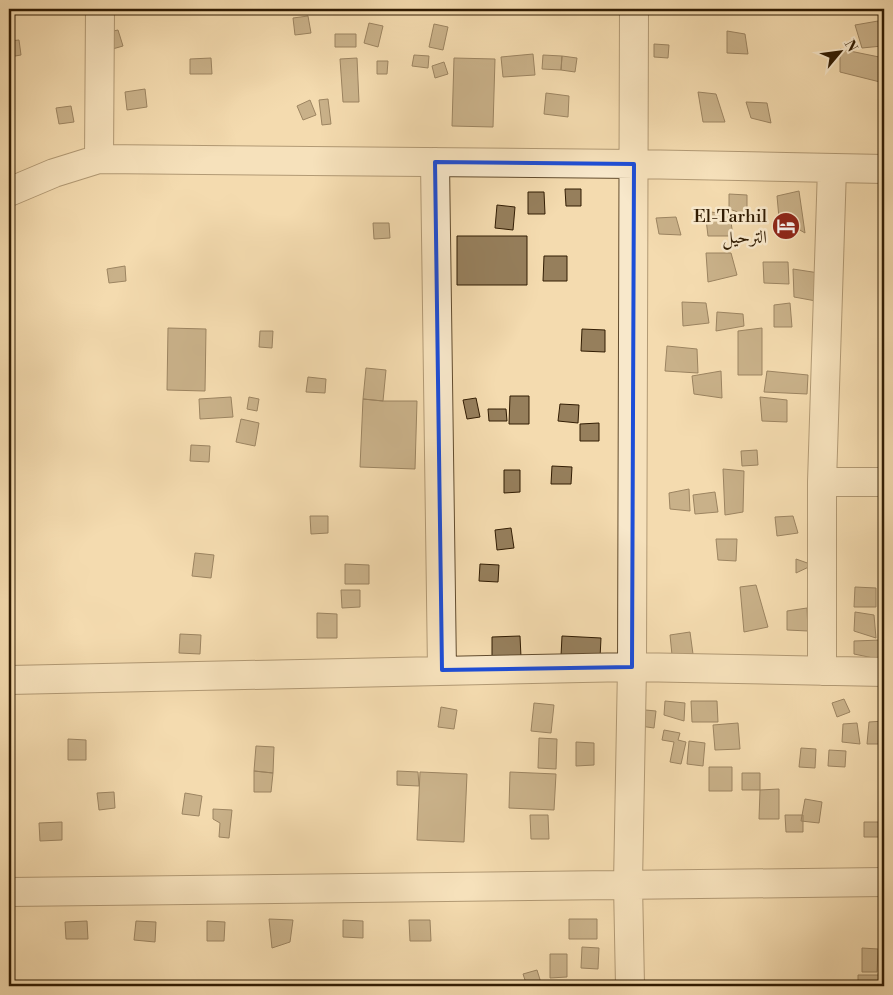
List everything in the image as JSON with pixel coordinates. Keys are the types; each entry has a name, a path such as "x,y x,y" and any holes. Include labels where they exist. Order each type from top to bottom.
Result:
{"street":[{"path":"99,159 100,9"},
{"path":"630,986 628,884 632,667 634,9"},
{"path":"9,192 54,173 99,159 634,164 884,169"},
{"path":"435,162 442,670"},
{"path":"822,671 822,482 832,168"},
{"path":"822,482 884,482"},
{"path":"9,680 632,667 884,672"},
{"path":"9,892 884,882"}],"highlighted area":[{"path":"435,162 634,164 632,667 442,670"}],"building":[{"path":"308,16 311,33 295,35 293,18"},
{"path":"878,21 882,46 862,48 855,25"},
{"path":"369,23 383,26 378,47 364,43"},
{"path":"434,24 448,27 443,50 429,47"},
{"path":"118,30 123,46 109,50 104,33"},
{"path":"727,31 745,34 748,54 727,53"},
{"path":"335,34 356,34 356,47 335,47"},
{"path":"19,40 21,55 9,57 9,41"},
{"path":"654,44 669,45 668,58 654,57"},
{"path":"840,49 884,58 884,83 840,72"},
{"path":"533,54 535,75 503,77 501,57"},
{"path":"414,55 429,56 428,68 412,66"},
{"path":"543,55 562,56 561,70 542,69"},
{"path":"562,56 577,58 575,72 561,70"},
{"path":"211,58 212,74 190,74 190,59"},
{"path":"357,58 359,102 343,102 340,59"},
{"path":"454,58 495,59 493,127 452,126"},
{"path":"377,61 388,61 387,74 377,74"},
{"path":"444,62 448,74 435,78 432,66"},
{"path":"145,89 147,107 127,110 125,92"},
{"path":"698,92 716,94 725,122 703,122"},
{"path":"546,93 569,96 568,117 544,114"},
{"path":"328,99 331,124 322,125 319,100"},
{"path":"310,100 316,115 303,120 297,106"},
{"path":"746,102 767,103 771,123 751,118"},
{"path":"71,106 74,122 59,124 56,108"},
{"path":"565,189 581,189 581,206 566,206"},
{"path":"799,191 805,233 779,218 777,196"},
{"path":"528,192 544,192 545,214 528,214"},
{"path":"729,194 747,195 747,215 729,209"},
{"path":"497,205 515,207 513,230 495,228"},
{"path":"705,211 730,215 733,236 708,236"},
{"path":"676,217 681,235 659,234 656,218"},
{"path":"373,223 389,223 390,238 374,239"},
{"path":"457,236 527,236 527,285 457,285"},
{"path":"706,253 731,253 737,275 708,282"},
{"path":"544,256 567,256 567,281 543,281"},
{"path":"763,262 788,262 789,284 764,283"},
{"path":"125,266 126,281 109,283 107,269"},
{"path":"793,269 819,273 816,301 794,297"},
{"path":"682,302 706,303 709,323 683,326"},
{"path":"790,303 792,327 774,327 774,305"},
{"path":"717,312 743,314 744,326 716,331"},
{"path":"168,328 206,329 205,391 167,390"},
{"path":"762,328 762,375 738,375 738,331"},
{"path":"582,329 605,330 605,352 581,351"},
{"path":"260,331 273,331 272,348 259,347"},
{"path":"667,346 697,349 698,373 665,371"},
{"path":"366,368 386,370 383,401 363,399"},
{"path":"721,371 722,398 694,394 692,376"},
{"path":"767,371 808,375 807,394 764,392"},
{"path":"308,377 326,379 325,393 306,392"},
{"path":"510,396 529,396 529,424 509,424"},
{"path":"231,397 233,417 200,419 199,399"},
{"path":"249,397 259,399 257,411 247,409"},
{"path":"760,397 787,400 787,422 762,421"},
{"path":"476,398 480,417 467,419 463,400"},
{"path":"363,399 417,401 415,469 360,467"},
{"path":"560,404 579,405 578,423 558,421"},
{"path":"488,409 506,409 507,421 489,421"},
{"path":"241,419 259,423 255,446 236,442"},
{"path":"599,423 599,441 580,441 580,424"},
{"path":"191,445 210,446 209,462 190,461"},
{"path":"757,450 758,465 742,466 741,451"},
{"path":"552,466 572,467 571,484 551,484"},
{"path":"723,469 744,471 743,512 725,515"},
{"path":"504,470 520,470 520,492 504,493"},
{"path":"689,489 690,511 670,509 669,493"},
{"path":"715,492 718,512 695,514 693,495"},
{"path":"310,516 328,516 328,533 311,534"},
{"path":"793,516 798,533 777,536 775,517"},
{"path":"511,528 514,548 497,550 495,530"},
{"path":"716,539 737,539 736,561 718,560"},
{"path":"195,553 214,555 211,578 192,576"},
{"path":"796,559 813,565 796,573"},
{"path":"345,564 369,565 369,584 345,584"},
{"path":"480,564 499,565 498,582 479,581"},
{"path":"756,585 768,627 744,632 740,587"},
{"path":"855,587 876,588 876,607 854,607"},
{"path":"341,590 360,590 360,607 342,608"},
{"path":"807,608 808,631 787,630 787,611"},
{"path":"855,612 874,615 876,638 854,631"},
{"path":"317,613 337,614 337,638 317,638"},
{"path":"690,632 693,654 672,655 670,635"},
{"path":"180,634 201,635 200,654 179,653"},
{"path":"520,636 521,657 492,658 492,637"},
{"path":"562,636 601,638 600,658 561,656"},
{"path":"881,640 878,659 854,654 854,641"},
{"path":"844,699 850,712 837,717 832,703"},
{"path":"665,701 685,703 684,721 664,715"},
{"path":"691,701 717,701 718,722 692,722"},
{"path":"534,703 554,705 551,733 531,731"},
{"path":"441,707 457,710 454,729 438,727"},
{"path":"635,709 656,711 654,728 633,725"},
{"path":"884,721 884,744 867,744 869,722"},
{"path":"738,723 740,749 715,750 713,725"},
{"path":"857,723 860,744 842,742 843,724"},
{"path":"664,730 680,733 678,740 686,742 681,764 670,762 674,742 662,740"},
{"path":"539,738 557,739 556,769 538,768"},
{"path":"68,739 86,740 86,760 68,760"},
{"path":"689,741 705,743 703,766 687,764"},
{"path":"576,742 594,743 594,765 576,766"},
{"path":"256,746 274,747 273,773 254,771"},
{"path":"801,748 816,749 815,768 799,767"},
{"path":"829,750 846,751 845,767 828,766"},
{"path":"709,767 732,767 732,791 709,791"},
{"path":"254,771 273,773 271,792 254,792"},
{"path":"397,771 418,772 419,786 397,785"},
{"path":"420,772 467,774 464,842 417,840"},
{"path":"510,772 556,774 554,810 509,808"},
{"path":"742,773 760,773 760,790 742,790"},
{"path":"779,789 779,819 759,819 760,790"},
{"path":"114,792 115,808 99,810 97,793"},
{"path":"185,793 202,796 199,816 182,814"},
{"path":"805,799 822,802 819,823 801,821"},
{"path":"213,809 232,810 229,838 219,837 220,823 213,819"},
{"path":"530,815 548,815 549,839 531,839"},
{"path":"785,815 803,815 803,832 786,832"},
{"path":"62,822 62,840 40,841 39,823"},
{"path":"864,822 880,822 880,837 864,837"},
{"path":"269,919 293,920 290,942 272,948"},
{"path":"569,919 597,919 597,939 569,939"},
{"path":"343,920 363,921 363,938 343,937"},
{"path":"409,920 430,920 431,941 410,941"},
{"path":"87,921 88,939 66,939 65,922"},
{"path":"136,921 156,922 155,942 134,940"},
{"path":"207,921 225,922 224,941 207,941"},
{"path":"582,947 599,948 598,969 581,968"},
{"path":"862,948 878,949 877,972 862,972"},
{"path":"550,954 567,954 567,977 550,978"},
{"path":"537,970 542,986 527,986 523,974"},
{"path":"858,975 884,975 884,986 858,986"}],"place":[{"name":"El-Tarhil الترحيل","path":"786,226"}]}
